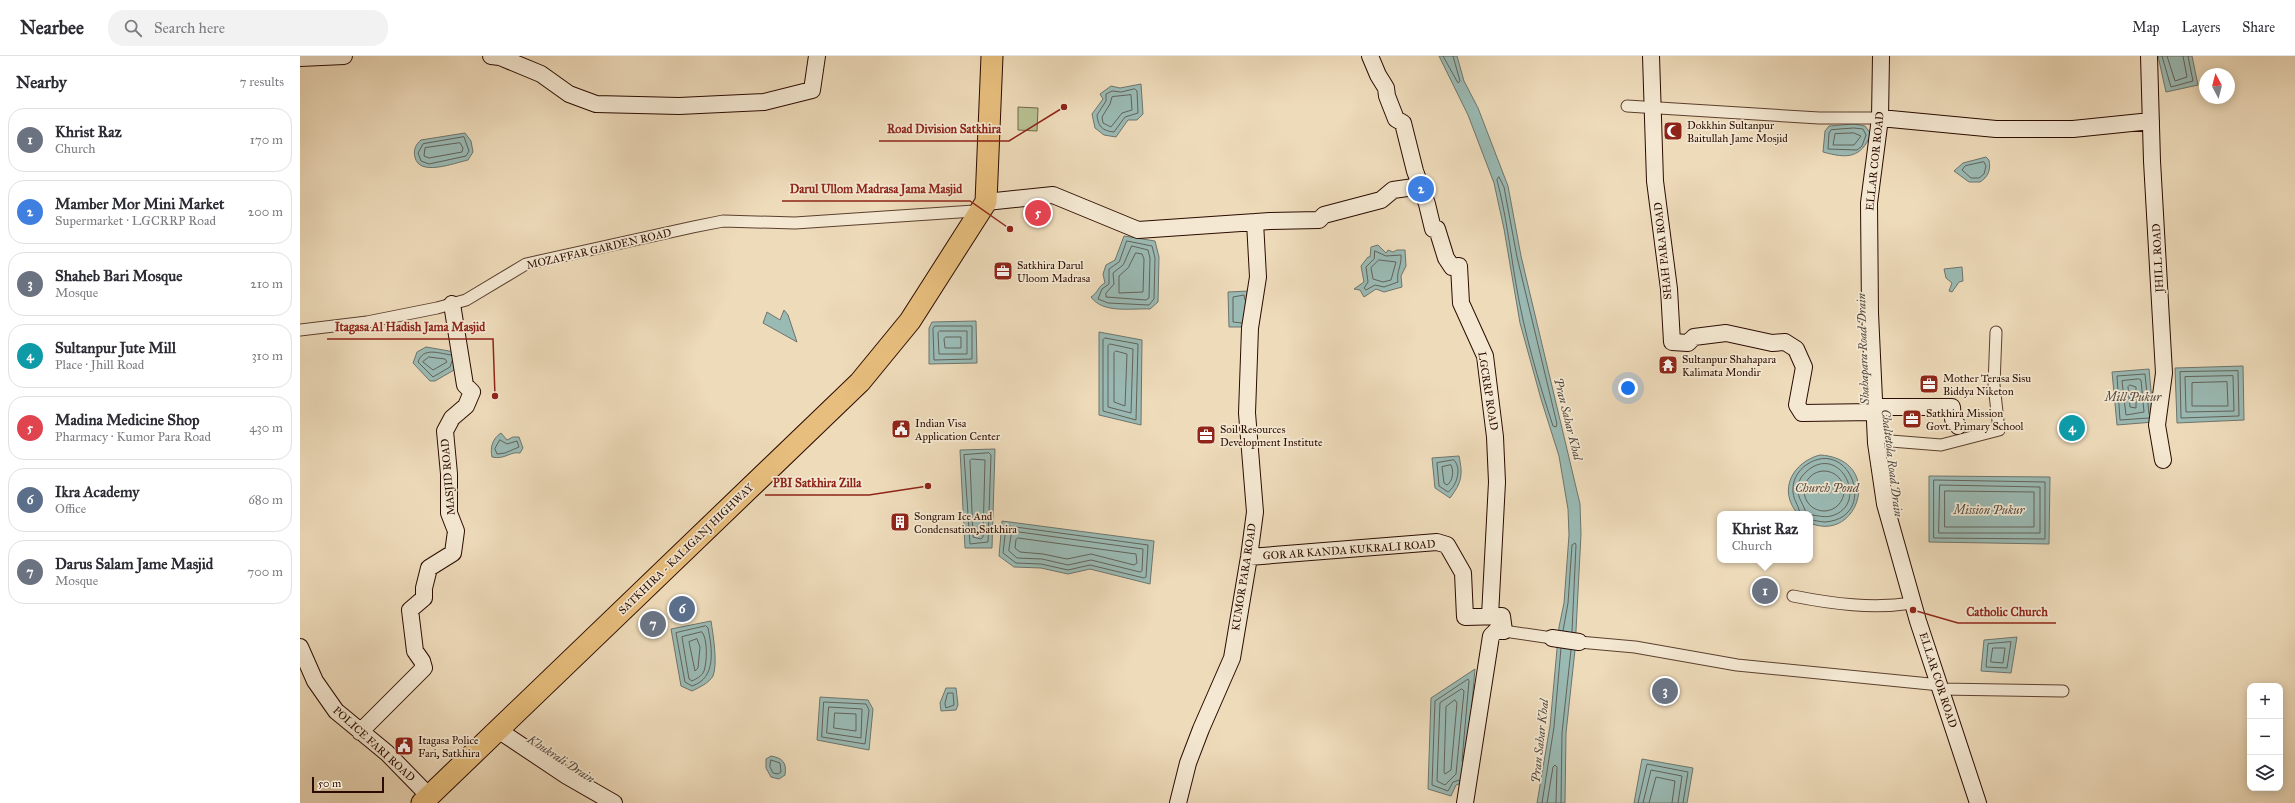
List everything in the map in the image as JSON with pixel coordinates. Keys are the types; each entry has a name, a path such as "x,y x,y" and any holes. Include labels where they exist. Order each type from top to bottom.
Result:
{"highway":[{"path":"986,202 992,56"},
{"name":"SATKHIRA - KALIGANJ HIGHWAY","path":"425,800 860,382 910,321 986,202"}],"street":[{"path":"300,58 344,56"},
{"path":"491,56 500,57 541,74 569,94 596,104 678,106 764,102 812,90 817,56"},
{"name":"LGCRRP ROAD","path":"1370,56 1378,75 1386,88 1387,96 1396,119 1403,123 1415,171 1421,186 1433,229 1437,230 1446,258 1452,266 1458,266 1461,303 1485,356 1495,437 1497,482 1490,616"},
{"name":"SHAH PARA ROAD","path":"1651,56 1656,181 1669,289 1672,342 1688,343 1694,337 1726,333 1772,343 1785,342 1796,349 1804,367 1797,405 1802,413 1875,410"},
{"name":"ELLAR COR ROAD","path":"1881,56 1880,118 1870,203 1870,313 1876,429 1885,504 1913,603 1978,803"},
{"name":"JHILL ROAD","path":"2150,56 2151,121 2164,373 2157,425 2163,460"},
{"path":"1627,106 1819,118 1880,118 1996,129 2073,129 2151,121"},
{"path":"986,202 1054,195 1138,230 1255,222 1319,220 1324,215 1381,200 1394,190 1421,186"},
{"name":"MOZAFFAR GARDEN ROAD","path":"300,330 367,322 452,304 466,300 526,264 723,221 795,223 974,210 986,202"},
{"name":"KUMOR PARA ROAD","path":"1178,803 1188,763 1232,658 1255,512 1247,413 1250,328 1258,276 1255,222"},
{"name":"MASJID ROAD","path":"360,732 424,668 422,661 415,651 410,610 424,598 424,588 429,568 453,553 456,531 449,513 449,474 445,432 452,418 466,406 472,392 465,386 452,304"},
{"path":"1876,429 1891,441 1941,445 1999,430 1994,385 1996,332"},
{"path":"1875,410 1952,407 1953,419 1958,426"},
{"name":"GOR AR KANDA KUKRALI ROAD","path":"1249,557 1437,542 1447,546 1463,573 1465,617 1490,616"},
{"path":"1792,596 1860,606 1891,606 1913,603"},
{"path":"1490,616 1502,616 1504,631"},
{"path":"1465,803 1492,636 1497,630 1579,642 1635,647 1737,665 1940,687 2063,691"},
{"name":"POLICE FARI ROAD","path":"300,647 315,681 336,711 387,754 425,800"},
{"path":"498,730 567,776 614,803"}],"green space":[{"path":"1018,107 1038,108 1037,131 1018,130"}],"water":[{"path":"1439,56 1457,56 1464,81 1478,108 1508,186 1521,256 1580,504 1581,534 1575,650 1566,733 1565,803 1537,803 1550,726 1559,627 1564,603 1569,535 1568,509 1559,456 1541,399 1520,323 1504,229 1494,183 1468,115"},
{"path":"2158,56 2192,56 2198,85 2166,92"},
{"path":"1141,84 1143,114 1137,120 1128,120 1116,137 1104,135 1095,128 1092,114 1103,99 1100,94 1111,86 1120,88"},
{"path":"1854,124 1865,126 1871,134 1863,148 1853,155 1847,156 1823,152 1825,131 1829,126"},
{"path":"465,133 471,141 473,152 468,160 446,166 430,168 418,163 414,154 416,145 421,140"},
{"path":"1986,157 1989,160 1990,167 1985,178 1980,182 1969,182 1954,171 1963,163"},
{"path":"1124,236 1155,241 1159,257 1158,302 1150,309 1110,308 1096,302 1091,297 1105,283 1103,274 1106,265 1115,260"},
{"path":"1378,245 1386,253 1388,250 1393,252 1397,250 1405,250 1406,266 1401,276 1402,287 1384,292 1376,289 1364,297 1360,290 1354,289 1364,282 1361,266 1368,257 1370,257 1371,247"},
{"path":"1962,267 1963,281 1959,282 1952,292 1949,291 1952,283 1946,278 1944,269"},
{"path":"1249,291 1250,327 1229,327 1228,292"},
{"path":"784,310 788,315 797,342 763,323 767,312 780,320"},
{"path":"976,321 977,363 929,364 929,328 932,322"},
{"path":"1099,332 1142,340 1141,425 1099,415"},
{"path":"426,347 455,352 457,358 454,370 435,381 430,381 413,363 417,352"},
{"path":"2243,366 2244,420 2177,423 2175,368"},
{"name":"Mill Pukur","path":"2149,369 2154,422 2117,425 2112,372"},
{"path":"501,433 507,440 513,437 519,437 523,448 520,453 513,453 497,458 492,457 492,444"},
{"path":"995,449 992,548 965,548 960,450"},
{"name":"Church Pond","path":"1820,455 1840,460 1853,470 1858,484 1858,498 1852,512 1841,522 1827,526 1813,524 1813,511 1796,511 1792,505 1789,496 1791,478 1802,464"},
{"path":"1459,456 1461,473 1459,483 1450,498 1435,488 1432,458"},
{"name":"Mission Pukur","path":"1929,476 2050,477 2049,544 1929,542"},
{"path":"1002,521 1154,541 1150,584 1090,569 1068,574 1041,568 1014,567 999,556"},
{"path":"711,621 715,657 713,676 707,683 692,691 681,686 671,629"},
{"path":"2017,637 2011,673 1981,671 1984,640"},
{"path":"1475,669 1465,782 1456,785 1451,796 1428,789 1431,698"},
{"path":"946,688 956,688 958,705 956,710 941,711 940,703"},
{"path":"820,697 868,700 873,709 869,750 817,740"},
{"path":"771,756 783,761 785,775 779,779 771,777 766,768 766,759"},
{"path":"1642,759 1693,768 1687,803 1634,803"}],"place":[{"name":"Road Division Satkhira","path":"1064,107"},
{"name":"Dokkhin Sultanpur Baitullah Jame Mosjid","path":"1673,131"},
{"name":"Mamber Mor Mini Market","path":"1421,189"},
{"name":"Madina Medicine Shop","path":"1038,213"},
{"name":"Darul Ullom Madrasa Jama Masjid","path":"1010,229"},
{"name":"Satkhira Darul Uloom Madrasa","path":"1003,271"},
{"name":"Sultanpur Shahapara Kalimata Mondir","path":"1668,365"},
{"name":"Mother Terasa Sisu Biddya Niketon","path":"1929,384"},
{"name":"Itagasa Al Hadish Jama Masjid","path":"495,396"},
{"name":"Satkhira Mission Govt. Primary School","path":"1912,419"},
{"name":"Sultanpur Jute Mill","path":"2072,428"},
{"name":"Indian Visa Application Center","path":"901,429"},
{"name":"Soil Resources Development Institute","path":"1206,435"},
{"name":"PBI Satkhira Zilla","path":"928,486"},
{"name":"Songram Ice And Condensation,Satkhira","path":"900,522"},
{"name":"Khrist Raz","path":"1765,591"},
{"name":"Ikra Academy","path":"682,609"},
{"name":"Catholic Church","path":"1913,610"},
{"name":"Darus Salam Jame Masjid","path":"653,624"},
{"name":"Shaheb Bari Mosque","path":"1665,691"},
{"name":"Itagasa Police Fari, Satkhira","path":"404,746"}],"water label":[{"name":"Shahapara Road Drain","path":"1863,349"},
{"name":"Pran Sahar Khal","path":"1568,419"},
{"name":"Chaltetola Road Drain","path":"1892,463"},
{"name":"Pran Sahar Khal","path":"1540,741"},
{"name":"Khukrali Drain","path":"561,759"}]}
